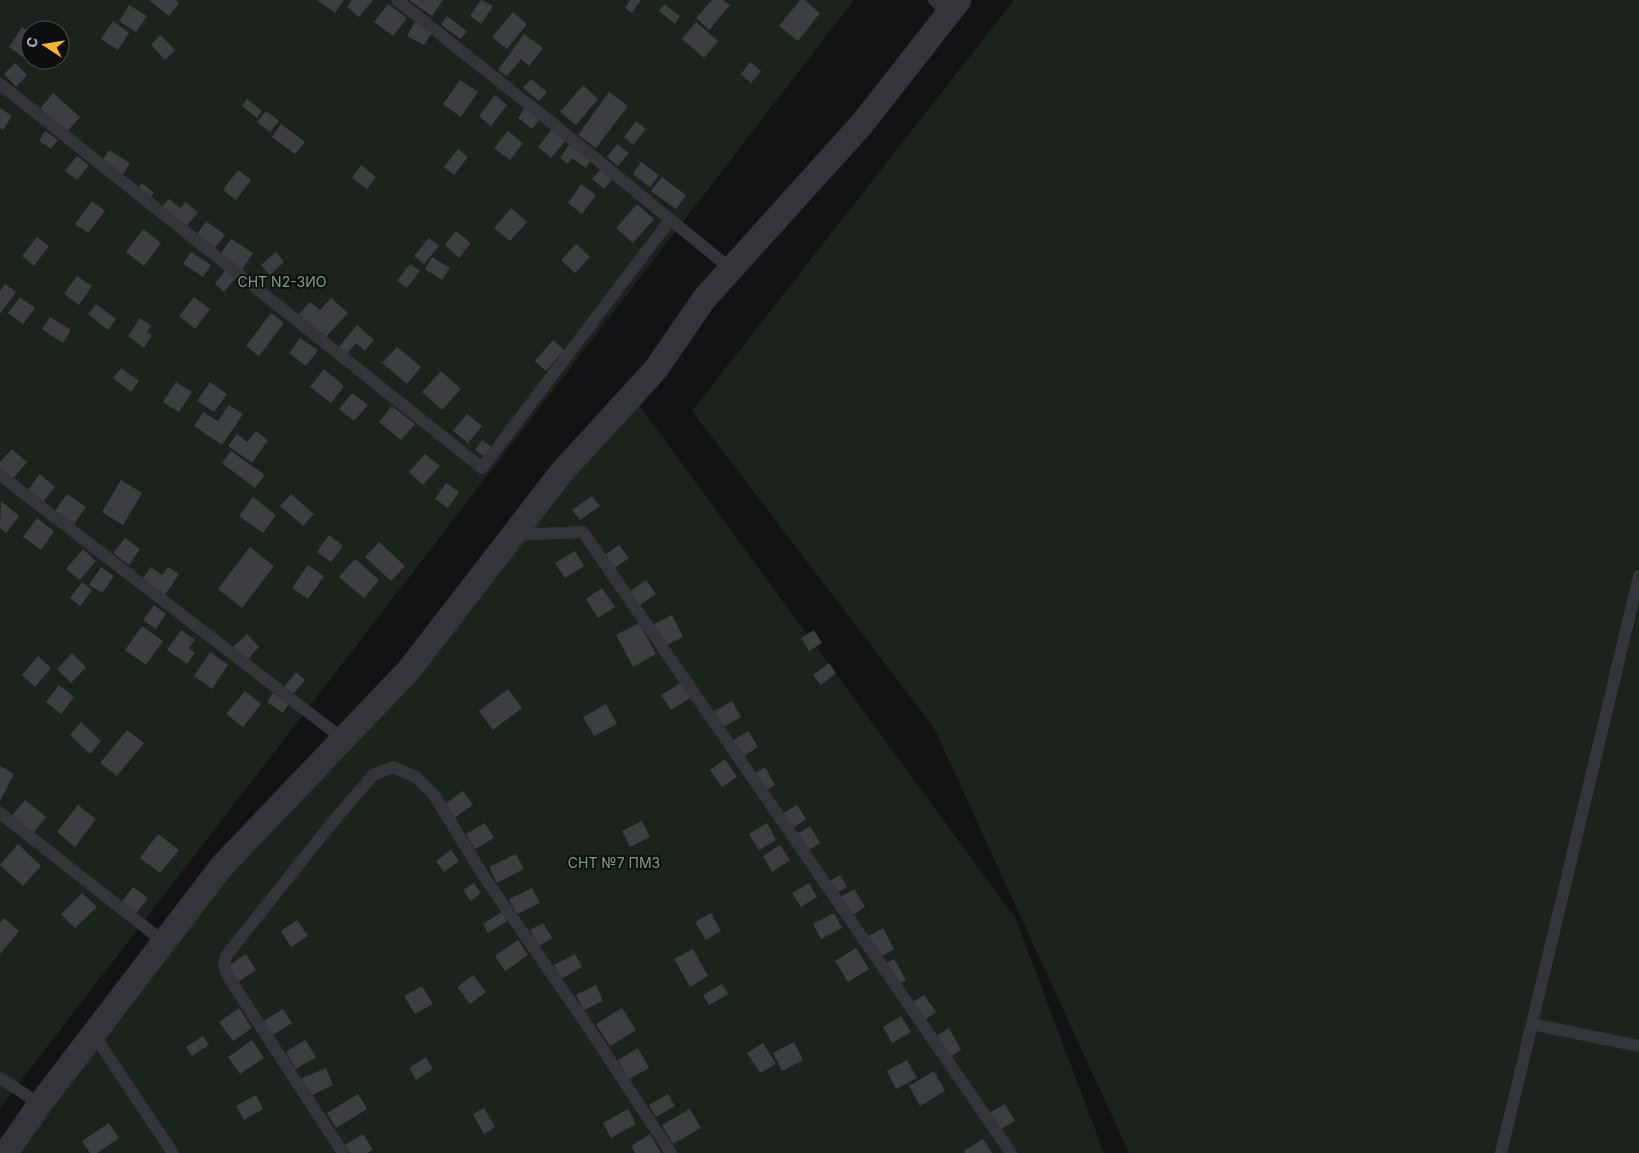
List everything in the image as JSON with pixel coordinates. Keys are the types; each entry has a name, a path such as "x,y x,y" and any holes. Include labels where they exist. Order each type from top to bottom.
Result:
{"street":[{"path":"6,1153 40,1104 222,866 409,670 561,472 656,369 704,299 862,124 947,5"}],"lane":[{"path":"397,0 731,269"},
{"path":"0,84 482,468 670,220"},
{"path":"0,475 343,739"},
{"path":"513,535 583,532 1011,1153"},
{"path":"1501,1153 1639,576"},
{"path":"343,1153 227,975 224,965 226,956 327,829 374,775 393,767 416,777 434,795 483,875 571,1002 671,1153"},
{"path":"0,813 164,942"},
{"path":"1532,1024 1639,1046"},
{"path":"98,1041 173,1153"},
{"path":"0,1078 40,1104"}],"green space":[{"name":"СНТ N2-ЗИО","path":"0,0 854,0 0,1108"},
{"path":"1014,0 1639,0 1639,1153 1129,1153 934,728 692,411"},
{"name":"СНТ №7 ПМЗ","path":"631,394 1016,919 1104,1153 22,1153 164,942"}],"building":[{"path":"149,0 176,0 179,3 169,16"},
{"path":"317,0 344,0 335,13"},
{"path":"352,0 373,0 359,17 347,7"},
{"path":"409,0 443,0 432,16"},
{"path":"481,0 493,6 481,24 470,16"},
{"path":"630,0 641,0 632,13 625,8"},
{"path":"712,0 723,0 730,5 709,30 696,18"},
{"path":"800,0 804,0 820,13 798,41 779,26"},
{"path":"388,4 407,18 393,36 374,22"},
{"path":"664,4 680,16 675,24 659,11"},
{"path":"129,5 147,16 136,32 119,21"},
{"path":"513,12 527,24 507,49 492,37"},
{"path":"447,16 467,31 461,39 441,25"},
{"path":"113,21 129,33 118,50 101,39"},
{"path":"415,22 432,32 424,45 407,36"},
{"path":"696,22 718,41 704,58 682,39"},
{"path":"20,30 20,55 9,47"},
{"path":"524,34 543,48 529,66 521,59 507,76 498,70"},
{"path":"160,35 175,50 165,60 151,45"},
{"path":"750,62 761,71 751,83 741,74"},
{"path":"15,63 27,75 16,87 4,74"},
{"path":"531,79 547,92 539,101 523,88"},
{"path":"460,80 478,92 461,117 443,104"},
{"path":"583,85 598,99 576,125 560,112"},
{"path":"609,92 628,106 596,148 578,135"},
{"path":"53,93 80,117 63,136 37,113"},
{"path":"495,95 507,105 491,126 479,116"},
{"path":"247,99 262,111 257,118 242,106"},
{"path":"527,105 542,116 532,129 518,118"},
{"path":"0,108 12,116 3,130 0,128"},
{"path":"266,111 279,121 270,132 257,122"},
{"path":"636,121 646,129 633,145 624,137"},
{"path":"281,124 305,142 295,154 272,137"},
{"path":"552,129 566,140 551,158 538,147"},
{"path":"45,131 58,140 51,149 39,141"},
{"path":"508,131 523,143 510,160 494,148"},
{"path":"617,144 629,153 618,166 607,157"},
{"path":"569,145 591,160 586,168 572,158 568,164 560,158"},
{"path":"458,149 468,157 454,175 444,167"},
{"path":"109,150 130,163 120,178 99,165"},
{"path":"77,156 89,165 77,180 65,171"},
{"path":"641,162 659,175 650,187 633,174"},
{"path":"361,165 376,177 367,189 352,178"},
{"path":"602,168 613,178 604,189 592,179"},
{"path":"238,170 251,180 236,200 223,190"},
{"path":"662,177 686,195 676,209 651,191"},
{"path":"142,183 154,193 147,202 135,192"},
{"path":"581,184 596,195 582,214 568,203"},
{"path":"169,199 180,208 186,202 198,213 182,231 159,210"},
{"path":"92,201 105,211 88,233 75,224"},
{"path":"637,204 654,219 633,243 616,228"},
{"path":"511,208 527,222 510,241 494,228"},
{"path":"206,221 225,235 214,249 196,236"},
{"path":"143,229 161,243 144,266 126,252"},
{"path":"456,231 471,243 459,258 445,245"},
{"path":"37,237 49,246 34,266 22,256"},
{"path":"429,238 439,246 424,264 414,256"},
{"path":"231,239 253,253 242,270 220,255"},
{"path":"576,244 590,257 575,273 561,260"},
{"path":"191,252 211,265 203,277 183,264"},
{"path":"276,252 284,262 270,275 261,265"},
{"path":"432,257 450,268 442,280 425,269"},
{"path":"410,264 420,271 407,288 397,281"},
{"path":"226,270 235,279 224,292 215,283"},
{"path":"77,276 92,286 79,305 64,294"},
{"path":"5,284 16,292 0,314 0,291"},
{"path":"20,297 35,308 23,324 8,313"},
{"path":"194,297 210,309 195,329 179,316"},
{"path":"331,298 348,313 325,338 299,314 310,302 320,310"},
{"path":"96,304 116,319 108,330 88,314"},
{"path":"271,313 284,323 259,356 246,346"},
{"path":"50,317 71,330 63,343 42,329"},
{"path":"140,318 151,326 147,332 152,335 144,348 128,336"},
{"path":"357,325 374,340 365,351 356,343 345,356 337,349"},
{"path":"300,338 318,350 306,366 289,353"},
{"path":"553,340 564,350 546,371 535,361"},
{"path":"397,347 421,367 407,384 382,363"},
{"path":"121,368 139,381 131,392 113,378"},
{"path":"324,369 344,386 331,403 310,387"},
{"path":"441,371 461,389 442,410 422,392"},
{"path":"176,382 192,392 179,412 163,402"},
{"path":"210,382 227,394 214,412 197,401"},
{"path":"352,393 368,405 354,421 339,409"},
{"path":"229,405 243,414 222,445 194,426 203,412 218,421"},
{"path":"392,406 415,424 401,440 379,422"},
{"path":"467,414 482,426 468,443 453,431"},
{"path":"256,431 268,440 252,463 228,446 237,434 247,442"},
{"path":"482,440 492,447 485,457 475,450"},
{"path":"12,449 27,462 11,481 0,471 0,462"},
{"path":"231,451 265,475 255,488 222,463"},
{"path":"425,454 440,466 423,485 409,472"},
{"path":"40,474 55,487 43,502 28,490"},
{"path":"121,480 142,493 123,525 102,512"},
{"path":"446,483 459,492 448,508 435,499"},
{"path":"67,494 86,507 74,524 55,511"},
{"path":"291,494 314,514 303,526 280,506"},
{"path":"592,496 600,506 580,520 572,510"},
{"path":"253,497 276,515 263,533 239,516"},
{"path":"1,501 19,516 6,533 0,528"},
{"path":"37,518 54,531 41,550 23,537"},
{"path":"329,535 343,546 331,562 317,552"},
{"path":"125,538 140,549 129,565 113,553"},
{"path":"379,542 405,566 391,581 365,557"},
{"path":"619,545 629,558 615,568 605,555"},
{"path":"250,547 274,566 242,608 218,589"},
{"path":"83,549 96,561 80,580 66,569"},
{"path":"575,551 584,566 565,578 555,563"},
{"path":"355,559 379,580 364,598 339,577"},
{"path":"308,565 324,576 308,599 292,588"},
{"path":"101,567 114,576 102,593 89,585"},
{"path":"151,567 162,575 168,567 179,574 164,596 141,581"},
{"path":"646,580 656,594 638,606 629,592"},
{"path":"82,582 92,590 80,606 70,598"},
{"path":"602,588 615,607 598,618 586,599"},
{"path":"154,605 166,614 156,629 143,620"},
{"path":"672,615 683,637 665,646 654,624"},
{"path":"639,623 656,654 633,667 616,635"},
{"path":"142,626 163,641 146,665 125,650"},
{"path":"181,630 195,640 189,648 195,653 187,664 167,650"},
{"path":"814,630 822,643 809,651 801,638"},
{"path":"247,634 259,647 246,661 233,647"},
{"path":"210,652 228,665 212,689 194,676"},
{"path":"72,653 86,667 71,683 57,669"},
{"path":"38,656 51,668 35,687 22,675"},
{"path":"829,663 836,673 821,685 813,675"},
{"path":"296,672 305,680 293,694 284,687"},
{"path":"681,683 690,698 671,710 661,695"},
{"path":"59,685 74,697 61,714 46,702"},
{"path":"508,689 522,708 493,730 479,711"},
{"path":"245,691 261,704 243,727 226,714"},
{"path":"273,693 289,704 283,713 267,702"},
{"path":"732,701 741,717 722,728 713,712"},
{"path":"606,704 617,724 594,736 583,717"},
{"path":"81,722 101,741 90,754 70,735"},
{"path":"127,730 144,743 117,776 100,763"},
{"path":"748,731 758,747 741,758 731,742"},
{"path":"725,759 737,777 722,787 710,770"},
{"path":"0,766 14,774 0,801"},
{"path":"765,767 775,785 762,793 751,776"},
{"path":"463,791 473,805 454,818 445,804"},
{"path":"25,800 46,817 30,837 8,820"},
{"path":"78,805 96,819 75,847 57,832"},
{"path":"797,805 806,819 792,829 782,814"},
{"path":"642,821 650,837 630,847 622,831"},
{"path":"485,823 494,838 475,849 466,834"},
{"path":"767,823 776,840 759,850 749,834"},
{"path":"810,826 820,843 804,853 794,836"},
{"path":"158,834 179,850 160,873 140,858"},
{"path":"18,844 41,866 23,886 0,865"},
{"path":"780,845 790,860 772,872 763,856"},
{"path":"451,850 459,861 444,872 436,861"},
{"path":"516,854 524,869 497,883 489,867"},
{"path":"840,875 847,887 835,894 828,882"},
{"path":"474,883 481,893 471,901 463,890"},
{"path":"809,883 817,897 801,907 792,893"},
{"path":"133,887 148,898 131,919 117,908"},
{"path":"532,888 540,903 517,914 509,899"},
{"path":"854,889 865,907 847,919 835,900"},
{"path":"82,893 97,907 75,928 61,914"},
{"path":"502,912 507,921 488,933 483,924"},
{"path":"711,913 721,931 706,940 695,922"},
{"path":"834,913 842,928 821,939 813,924"},
{"path":"4,918 19,931 0,954 0,923"},
{"path":"297,920 308,936 291,947 281,931"},
{"path":"543,923 552,938 539,946 530,930"},
{"path":"883,928 894,949 877,959 865,938"},
{"path":"518,940 528,955 505,971 495,956"},
{"path":"856,948 869,969 848,982 835,961"},
{"path":"693,949 708,976 690,987 674,959"},
{"path":"246,954 256,970 238,982 228,966"},
{"path":"575,954 582,967 561,979 554,965"},
{"path":"894,959 906,980 894,987 883,965"},
{"path":"473,975 486,992 470,1004 457,987"},
{"path":"722,984 728,994 709,1005 703,995"},
{"path":"596,985 603,1001 584,1010 576,995"},
{"path":"422,986 433,1004 415,1014 404,996"},
{"path":"924,995 936,1012 920,1023 908,1005"},
{"path":"239,1008 252,1028 233,1041 219,1022"},
{"path":"622,1008 636,1030 610,1046 596,1024"},
{"path":"283,1009 292,1023 271,1036 262,1022"},
{"path":"901,1016 911,1032 892,1043 883,1027"},
{"path":"949,1028 961,1050 942,1062 929,1040"},
{"path":"203,1036 209,1045 192,1056 186,1047"},
{"path":"252,1040 264,1058 240,1074 228,1057"},
{"path":"305,1040 316,1057 296,1069 286,1052"},
{"path":"794,1042 803,1060 782,1071 773,1053"},
{"path":"763,1043 776,1064 760,1073 747,1053"},
{"path":"638,1048 649,1068 629,1079 618,1060"},
{"path":"426,1057 433,1069 416,1080 409,1068"},
{"path":"907,1060 917,1078 896,1089 887,1071"},
{"path":"326,1068 333,1085 308,1097 300,1079"},
{"path":"934,1071 945,1091 920,1106 909,1086"},
{"path":"358,1094 367,1109 336,1128 327,1113"},
{"path":"668,1094 675,1106 656,1117 649,1105"},
{"path":"256,1095 263,1109 244,1120 236,1106"},
{"path":"1005,1104 1015,1121 996,1132 986,1115"},
{"path":"484,1108 495,1127 484,1134 473,1114"},
{"path":"628,1109 636,1124 611,1138 603,1123"},
{"path":"690,1109 701,1128 673,1144 662,1125"},
{"path":"109,1123 119,1138 97,1153 90,1153 82,1141"},
{"path":"363,1134 373,1150 367,1153 350,1153 345,1145"},
{"path":"650,1134 661,1153 635,1153 631,1146"},
{"path":"983,1139 992,1153 965,1153 964,1151"}]}
